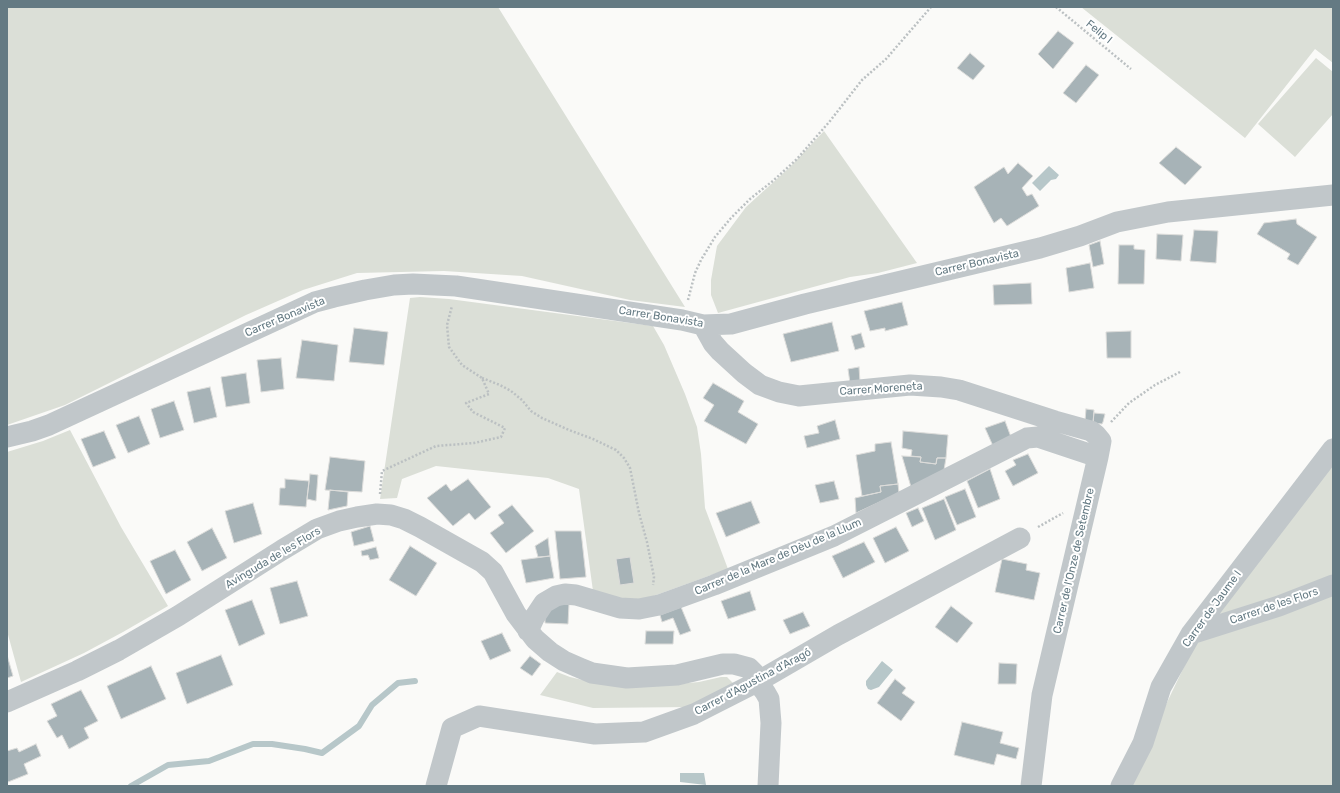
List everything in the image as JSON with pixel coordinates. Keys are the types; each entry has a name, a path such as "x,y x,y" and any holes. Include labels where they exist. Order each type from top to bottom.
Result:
{"street":[{"name":"Carrer Bonavista","path":"7,437 49,425 316,302 376,288 413,284 456,286 682,320 703,325 731,324 1040,248 1080,236 1117,222 1168,212 1333,195"},
{"name":"Carrer Moreneta","path":"703,325 713,343 744,373 760,385 779,392 799,396 910,386 941,387 959,390 1091,431 1096,435 1100,449"},
{"name":"Carrer de la Mare de Dèu de la Llum","path":"528,631 534,618 544,603 556,596 565,594 576,595 620,608 640,609 659,605 714,585 834,536 1027,438 1038,437 1100,449"},
{"name":"Carrer de l'Onze de Setembre","path":"1031,786 1042,695 1100,449"},
{"name":"Carrer de Jaume I","path":"1121,786 1143,743 1161,687 1191,634 1333,449"},
{"name":"Avinguda de les Flors","path":"7,702 78,671 119,650 178,616 282,550 318,530 339,521 356,517 391,514 404,519 482,562 493,572 516,614 535,639 555,655 580,668 592,672 627,678 691,672 723,664 734,664 749,668 754,673 756,682 769,699 768,786"},
{"name":"Carrer d'Agustina d'Aragó","path":"436,786 452,728 479,716 595,734 644,732 694,714 756,682 838,635 1020,538"},
{"name":"Carrer de les Flors","path":"1191,634 1279,606 1333,585"}],"path":[{"path":"682,320 695,273 701,260 716,237 750,199 797,159 830,121 862,80 886,59 931,7"},
{"name":"Felip I","path":"1056,7 1131,69"},
{"path":"452,305 447,325 449,347 462,365 482,378 511,391 522,400 531,411 542,418 616,450 624,458 630,468 639,514 647,542 654,577 652,589"},
{"path":"1100,449 1111,422 1129,403 1155,385 1180,372"},
{"path":"377,514 382,471 436,446 474,442 501,437 505,428 474,412 466,403 489,394 482,378"},
{"path":"1020,538 1088,499"}],"shaded area":[{"path":"7,7 498,7 685,307 630,300 522,276 444,271 357,273 303,290 246,315 65,405 7,425"},
{"path":"1081,7 1333,7 1333,63 1315,49 1245,138"},
{"path":"1316,58 1333,72 1333,114 1295,157 1258,124"},
{"path":"824,131 917,263 878,273 850,277 718,313 711,295 711,280 717,246 746,207 789,168"},
{"path":"1049,166 1059,175 1056,179 1051,180 1040,191 1032,183"},
{"path":"420,297 449,299 653,326 664,345 697,427 701,454 705,508 728,569 637,602 593,591 579,489 548,478 436,466 402,479 397,498 380,499 410,298"},
{"path":"70,430 121,527 168,606 84,653 21,682 7,631 7,452 43,441"},
{"path":"1333,459 1333,786 1127,786 1193,648"},
{"path":"882,661 893,670 879,687 871,690 868,689 866,681"},
{"path":"557,672 591,682 677,684 727,677 733,683 692,707 593,708 540,695"},
{"path":"680,773 704,773 706,785 680,782"}],"building":[{"path":"1058,31 1074,43 1053,69 1038,54"},
{"path":"970,53 985,66 973,80 957,68"},
{"path":"1086,65 1099,75 1076,103 1063,93"},
{"path":"1176,147 1202,167 1185,185 1159,163"},
{"path":"1018,163 1033,176 1022,188 1027,196 1032,194 1039,206 1007,226 1001,218 994,223 974,187 1004,167 1008,174"},
{"path":"1296,219 1297,224 1317,237 1298,265 1287,259 1290,254 1257,234 1264,223"},
{"path":"1194,230 1218,231 1216,263 1190,261"},
{"path":"1157,234 1183,235 1181,261 1156,259"},
{"path":"1100,241 1104,264 1093,267 1089,245"},
{"path":"1119,245 1134,245 1134,249 1145,250 1144,284 1118,284"},
{"path":"1090,263 1094,288 1069,292 1066,268"},
{"path":"1031,283 1032,304 994,305 993,285"},
{"path":"902,302 908,325 885,331 885,328 870,331 864,311"},
{"path":"832,322 839,351 791,362 783,334"},
{"path":"354,328 388,332 384,365 349,362"},
{"path":"1131,331 1131,358 1107,358 1106,332"},
{"path":"861,333 865,347 855,350 851,336"},
{"path":"302,340 338,345 334,381 296,378"},
{"path":"281,358 284,389 261,392 257,360"},
{"path":"859,367 860,382 850,383 848,369"},
{"path":"246,373 250,403 226,407 221,377"},
{"path":"713,383 744,401 738,412 758,424 746,444 704,421 714,405 703,398"},
{"path":"210,387 217,417 194,423 187,392"},
{"path":"174,401 184,430 160,438 151,409"},
{"path":"1086,409 1094,410 1093,423 1085,421"},
{"path":"1094,413 1105,414 1102,424 1093,423"},
{"path":"139,416 150,444 128,453 116,425"},
{"path":"835,420 840,439 807,448 804,436 819,433 817,426"},
{"path":"1005,421 1011,437 993,446 985,428"},
{"path":"104,431 116,458 93,467 81,439"},
{"path":"903,431 948,435 946,458 937,458 936,464 920,462 921,457 911,456 912,450 902,448"},
{"path":"891,442 898,484 880,486 881,492 862,496 856,455 875,451 875,444"},
{"path":"1028,454 1038,473 1013,486 1005,471 1016,465 1013,460"},
{"path":"902,456 921,457 920,462 936,464 937,458 946,458 944,470 911,487"},
{"path":"330,457 365,461 362,492 325,490"},
{"path":"990,469 1000,499 978,508 967,481"},
{"path":"310,474 318,475 316,501 307,499"},
{"path":"285,479 309,481 306,507 279,505 280,488 285,488"},
{"path":"468,479 491,507 475,520 469,513 453,526 427,498 446,484 451,491"},
{"path":"834,481 839,499 820,503 815,485"},
{"path":"898,484 899,493 856,513 855,498 881,492 880,486"},
{"path":"965,489 976,517 957,525 945,497"},
{"path":"330,490 348,492 347,506 328,510"},
{"path":"944,499 956,530 935,540 922,508"},
{"path":"751,501 760,523 726,537 716,513"},
{"path":"253,503 262,534 234,543 225,511"},
{"path":"512,505 534,531 506,553 490,533 504,523 498,515"},
{"path":"918,508 924,521 912,527 906,513"},
{"path":"370,526 374,541 354,546 351,532"},
{"path":"896,527 909,551 885,563 873,538"},
{"path":"212,528 227,558 202,571 187,542"},
{"path":"555,531 581,531 586,577 560,579"},
{"path":"548,538 550,556 538,557 535,546"},
{"path":"864,542 875,562 843,578 832,556"},
{"path":"410,546 437,563 416,596 389,580"},
{"path":"376,547 379,558 370,560 368,555 362,556 361,551"},
{"path":"175,550 191,580 166,594 150,561"},
{"path":"550,556 554,578 526,583 521,560"},
{"path":"630,557 634,583 620,585 616,559"},
{"path":"1002,559 1027,564 1026,570 1040,573 1034,600 995,592"},
{"path":"297,581 308,616 280,624 270,588"},
{"path":"750,591 756,610 728,619 721,601"},
{"path":"252,600 265,634 239,646 225,610"},
{"path":"561,604 569,604 568,624 545,623 545,611"},
{"path":"951,606 973,623 957,643 935,627"},
{"path":"681,607 691,631 680,635 673,618 662,622 660,615"},
{"path":"803,612 810,626 790,634 783,620"},
{"path":"646,631 674,631 673,644 645,644"},
{"path":"502,633 511,651 490,660 481,641"},
{"path":"7,655 13,676 7,678"},
{"path":"221,655 233,685 187,704 176,673"},
{"path":"530,656 541,664 532,676 520,668"},
{"path":"999,663 1017,664 1016,684 998,684"},
{"path":"151,666 166,699 121,719 107,686"},
{"path":"895,679 906,688 902,693 915,702 901,721 877,703"},
{"path":"81,690 98,721 84,728 89,738 69,749 62,735 57,738 47,721 57,716 51,704"},
{"path":"962,722 1003,732 1000,743 1019,748 1016,759 997,754 994,765 954,755"},
{"path":"36,744 41,756 24,764 28,774 8,782 7,751 17,748 19,752"}],"waterway":[{"path":"131,786 168,765 209,761 253,744 272,744 322,753 359,726 372,705 398,683 415,681"}]}
